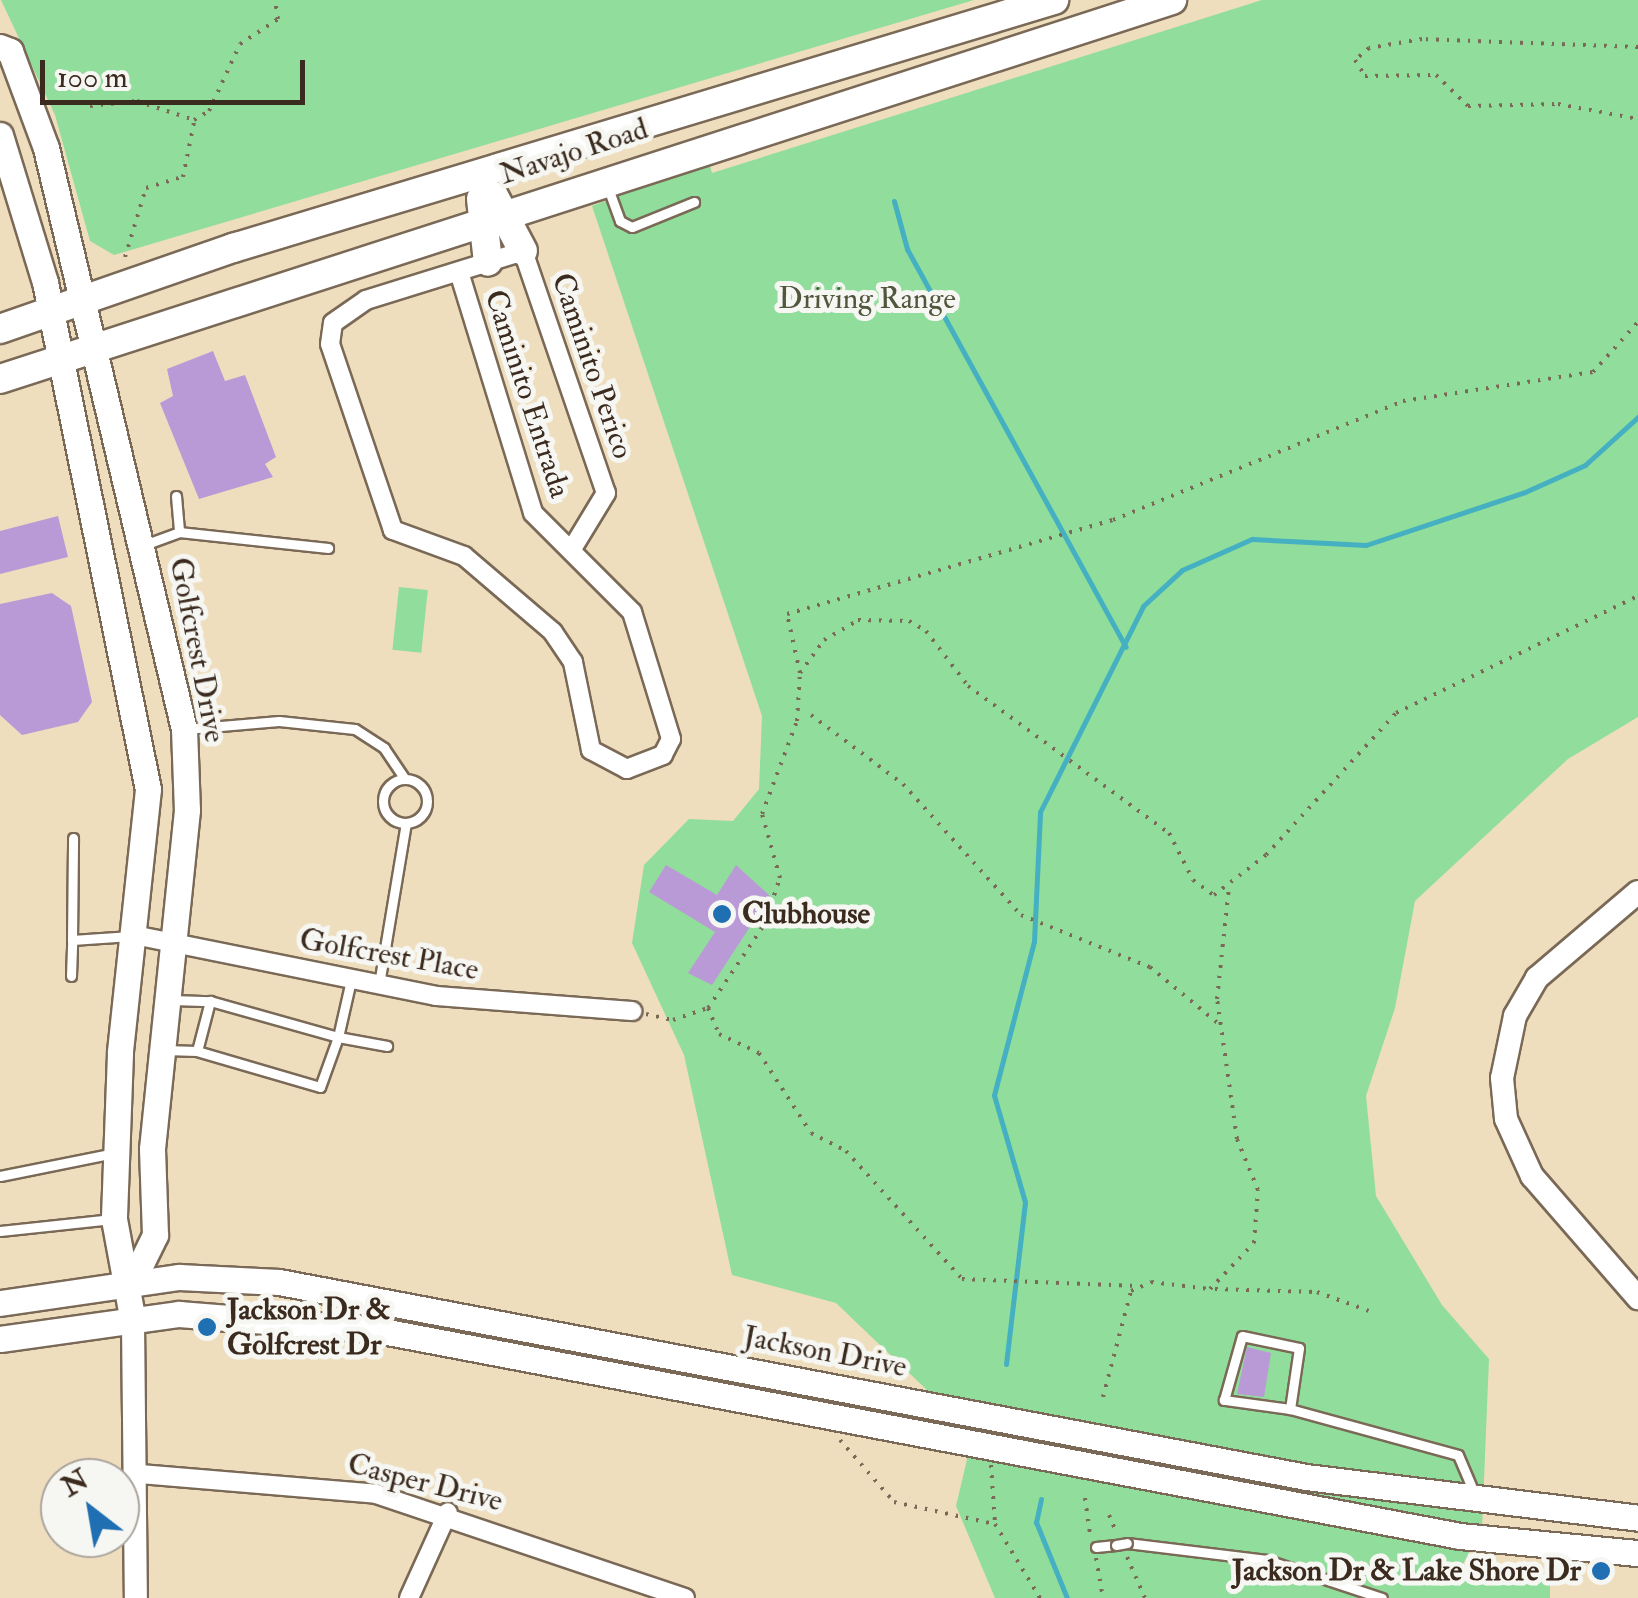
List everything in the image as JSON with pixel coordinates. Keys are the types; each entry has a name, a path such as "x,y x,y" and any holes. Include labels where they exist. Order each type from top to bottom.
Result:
{"main road":[{"name":"Navajo Road","path":"0,330 80,300 1054,0"},
{"name":"Navajo Road","path":"0,379 492,204 604,176 1172,0"},
{"name":"Golfcrest Drive","path":"0,47 10,51 46,148 90,346 144,544 184,729 175,940 160,1050 155,1235 132,1282"},
{"path":"432,190 492,204 620,148 684,114"},
{"name":"Golfcrest Drive","path":"0,135 50,310 148,788 139,936 120,1053 114,1219 132,1282 133,1322"},
{"path":"492,204 522,251"},
{"path":"488,262 492,204"},
{"name":"Jackson Drive","path":"0,1303 132,1282 278,1282 376,1297 1078,1435 1478,1502 1638,1518"},
{"name":"Jackson Drive","path":"0,1339 133,1322 277,1318 489,1348 1460,1536 1638,1554"}],"street":[{"path":"459,272 522,251"},
{"name":"Caminito Perico","path":"522,251 606,493 572,549"},
{"name":"Caminito Entrada","path":"459,272 533,513 572,549 622,592 668,728 663,755 628,769 591,750 573,662 552,632 464,556 394,530 330,344 333,323 366,300 459,272"},
{"path":"1638,892 1536,978 1515,1016 1502,1078 1506,1119 1532,1176 1638,1298"},
{"name":"Golfcrest Place","path":"139,936 175,940 379,986 632,1011"},
{"name":"Golfcrest Drive","path":"133,1322 139,1458"},
{"name":"Casper Drive","path":"140,1474 252,1479 448,1512 685,1598"},
{"path":"409,1598 448,1512"},
{"name":"Golfcrest Drive","path":"136,1598 137,1558"}],"lane":[{"path":"604,176 620,221 632,227 694,202"},
{"path":"176,496 179,532"},
{"path":"144,544 179,532 328,548"},
{"path":"184,729 279,721 355,729 384,748 405,780 427,798 406,823 379,986"},
{"path":"405,780 384,800 388,815 406,823"},
{"path":"71,976 74,838"},
{"path":"72,940 139,936"},
{"path":"160,1050 197,1051 320,1087 338,1037 350,980"},
{"path":"168,1000 210,1001 338,1037 387,1046"},
{"path":"197,1051 210,1001"},
{"path":"0,1176 116,1153"},
{"path":"0,1231 114,1219"},
{"path":"1290,1410 1299,1348 1242,1336 1224,1400 1290,1410 1458,1455 1478,1502"},
{"path":"1096,1547 1121,1544 1267,1560 1382,1598"}],"path":[{"path":"125,256 146,188 183,178 194,120 209,111 240,44 278,20 275,0"},
{"path":"1638,46 1422,39 1369,48 1355,60 1365,76 1436,75 1468,106 1558,104 1638,119"},
{"path":"90,106 137,101 194,120"},
{"path":"632,1011 673,1020 708,1008 776,901 780,878 762,814 797,721 800,673 787,614 1057,538 1403,402 1593,372 1638,322"},
{"path":"800,673 842,627 909,621 941,645 968,686 1074,757 1169,834 1202,891 1230,887 1396,713 1638,596"},
{"path":"811,715 904,784 948,844 1031,922 1150,967 1221,1026"},
{"path":"1210,1288 1236,1271 1258,1220 1221,1026 1230,887"},
{"path":"708,1008 719,1034 759,1053 811,1133 846,1152 949,1268 974,1281 1032,1276 1138,1286 1317,1292 1369,1311"},
{"path":"1103,1397 1122,1309 1138,1286"},
{"path":"831,1429 894,1502 995,1524"},
{"path":"990,1458 995,1524 1040,1598"}],"green space":[{"path":"1,0 974,0 114,255 90,241 55,115"},
{"name":"Driving Range","path":"1262,0 1638,0 1638,717 1568,759 1415,901 1395,1008 1366,1096 1376,1196 1442,1305 1489,1359 1482,1528 1462,1566 1510,1568 1550,1584 1550,1598 995,1598 956,1506 973,1434 836,1303 732,1275 684,1055 632,943 644,865 689,819 733,821 759,789 762,716 592,206 709,162 712,173"},
{"path":"399,587 428,590 421,653 392,650"}],"building":[{"path":"213,351 225,381 245,375 276,457 265,464 273,477 199,499 160,403 173,396 167,369"},
{"path":"58,516 68,557 0,574 0,531"},
{"path":"52,593 71,606 92,702 78,722 22,735 0,715 0,604"},
{"name":"Clubhouse","path":"666,865 717,895 736,865 770,896 712,985 688,973 715,932 649,892"},
{"path":"1247,1347 1271,1353 1264,1397 1237,1394"}],"waterway":[{"path":"894,201 907,249 1126,647"},
{"path":"1006,1364 1025,1202 994,1095 1034,941 1040,812 1143,606 1182,570 1252,539 1366,545 1525,492 1585,465 1638,417"},
{"path":"1041,1499 1036,1522 1067,1598"}],"place":[{"name":"Clubhouse","path":"722,914"},
{"name":"Jackson Dr & Golfcrest Dr","path":"207,1327"},
{"name":"Jackson Dr & Lake Shore Dr","path":"1601,1571"}]}
